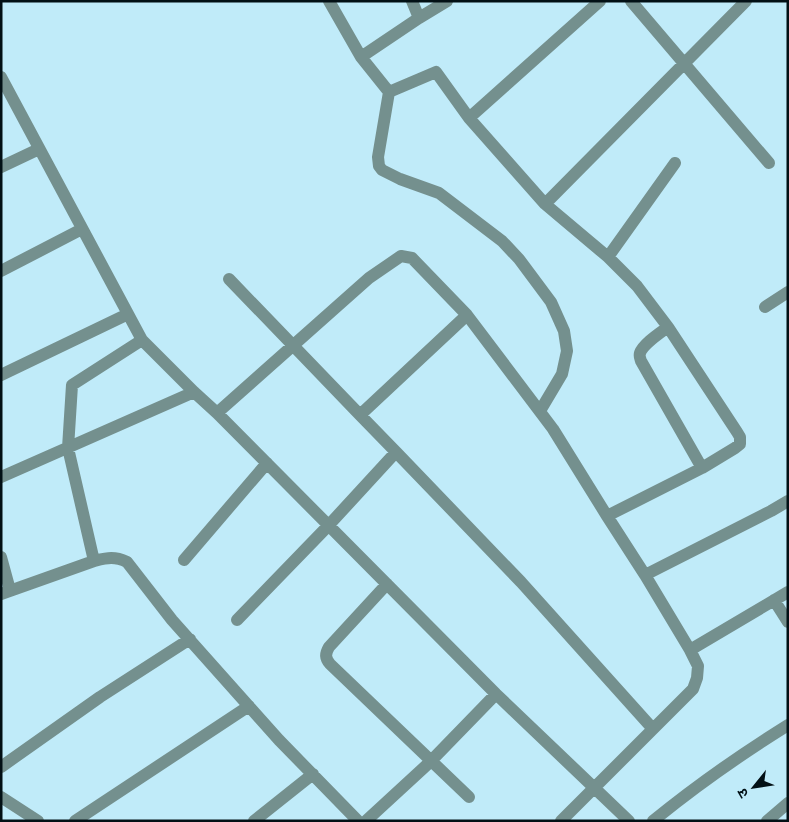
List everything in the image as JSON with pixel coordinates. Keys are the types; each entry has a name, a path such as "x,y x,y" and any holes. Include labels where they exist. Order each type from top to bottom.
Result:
{"street":[{"path":"329,1 361,57 389,92 378,157 379,166 382,170 400,179 439,193 471,216 502,241 519,258 551,302 564,331 566,351 562,374 540,411"},
{"path":"412,1 419,18"},
{"path":"361,57 446,1"},
{"path":"469,118 600,1"},
{"path":"631,1 769,163"},
{"path":"545,204 746,1"},
{"path":"389,92 436,72 469,118 545,204 608,257 637,286 668,327 740,438 740,444 735,448 702,468 607,516"},
{"path":"2,81 142,340 496,694 629,821"},
{"path":"1,167 39,149"},
{"path":"608,257 675,163"},
{"path":"1,272 82,229"},
{"path":"217,413 369,278 401,256 412,258 466,315 553,429 645,575 698,666 697,678 693,689 561,821"},
{"path":"229,280 521,582 653,729"},
{"path":"766,308 788,292"},
{"path":"1,375 128,314"},
{"path":"360,415 466,315"},
{"path":"668,327 642,350 640,355 641,362 702,468"},
{"path":"94,561 68,448 72,385 142,340"},
{"path":"1,478 194,392"},
{"path":"237,620 396,452"},
{"path":"184,560 267,464"},
{"path":"645,575 788,501"},
{"path":"1,557 6,592 94,561 118,558 126,562 172,620 279,740 358,821"},
{"path":"387,584 329,647 326,658 430,762 469,797"},
{"path":"690,650 788,592"},
{"path":"774,600 788,622"},
{"path":"1,767 100,697 190,639"},
{"path":"366,821 430,762 496,694"},
{"path":"75,821 249,706"},
{"path":"653,821 720,769 788,725"},
{"path":"254,821 313,774"},
{"path":"1,797 38,821"},
{"path":"767,821 788,803"}]}
